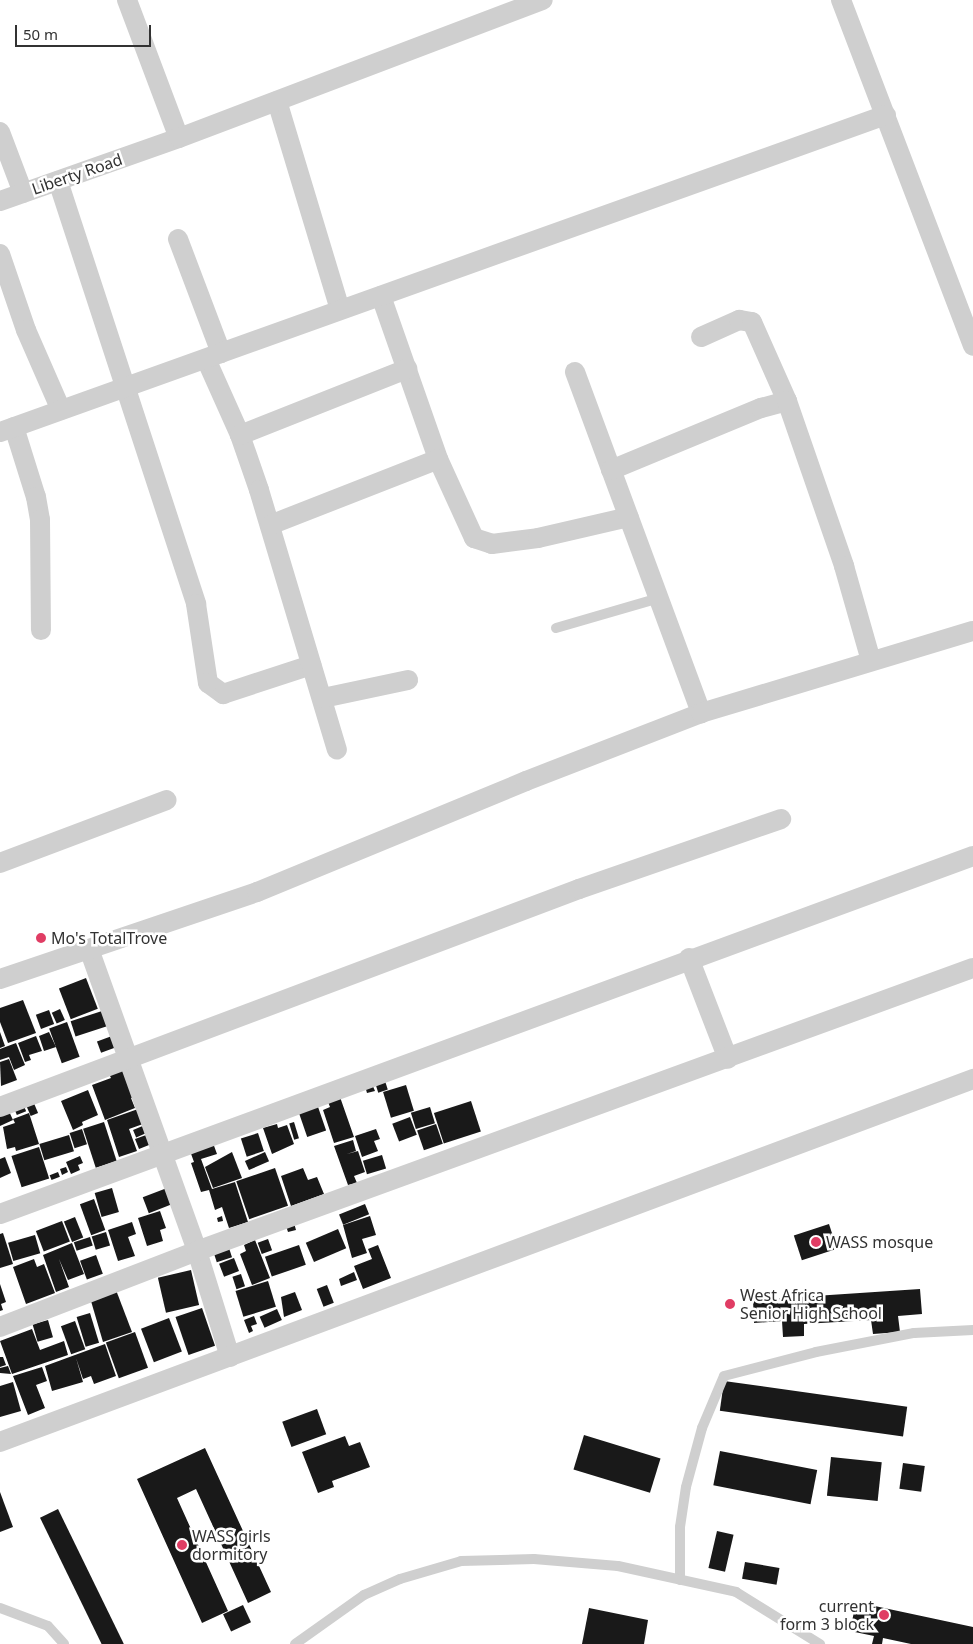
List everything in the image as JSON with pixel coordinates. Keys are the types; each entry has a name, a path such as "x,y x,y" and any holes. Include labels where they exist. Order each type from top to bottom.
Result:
{"street":[{"path":"127,0 179,138"},
{"name":"Liberty Road","path":"0,201 179,138 543,0"},
{"path":"841,0 973,346"},
{"path":"278,101 340,310"},
{"path":"41,630 40,520 36,497 7,429 886,115"},
{"path":"0,132 22,193"},
{"path":"58,181 196,604 208,683 223,694 311,664"},
{"path":"178,239 213,356 270,525 337,750"},
{"path":"0,254 26,330 61,410"},
{"path":"381,296 438,459 474,538 492,544 538,538 629,517"},
{"path":"700,337 739,320 752,322 787,401 844,566 871,661"},
{"path":"240,435 407,369"},
{"path":"575,372 702,714"},
{"path":"611,470 761,408 787,401"},
{"path":"270,525 438,459"},
{"path":"0,980 257,892 526,781 702,714 973,631"},
{"path":"323,698 408,680"},
{"path":"0,863 167,800"},
{"path":"0,1107 579,888 780,819"},
{"path":"0,1214 689,958 973,856"},
{"path":"89,949 160,1155 197,1251 230,1356"},
{"path":"689,958 728,1059"},
{"path":"0,1327 197,1251 728,1059 973,968"},
{"path":"0,1442 973,1079"}],"lane":[{"path":"556,628 659,598"},
{"path":"680,1580 680,1527 686,1487 702,1428 724,1376 816,1352 914,1333 973,1330"},
{"path":"294,1644 364,1595 461,1561 534,1559 618,1566 736,1592 820,1644"},
{"path":"0,1608 48,1626 64,1644"}],"building":[{"path":"86,978 98,1009 71,1019 59,988"},
{"path":"23,1000 36,1033 8,1043 0,1022 0,1008"},
{"path":"60,1009 65,1020 57,1024 52,1013"},
{"path":"49,1010 54,1024 41,1029 36,1015"},
{"path":"102,1011 107,1026 76,1036 71,1021"},
{"path":"67,1022 80,1057 62,1063 49,1028"},
{"path":"0,1032 5,1046 0,1048"},
{"path":"49,1032 56,1047 44,1051 39,1036"},
{"path":"36,1036 42,1051 29,1055 31,1060 25,1062 18,1043"},
{"path":"112,1036 116,1047 101,1053 97,1041"},
{"path":"16,1043 25,1065 14,1070 9,1057 0,1060 0,1049"},
{"path":"9,1059 17,1080 1,1086 0,1062"},
{"path":"124,1068 135,1097 131,1098 135,1108 105,1120 92,1085 111,1078 109,1074"},
{"path":"385,1081 388,1090 378,1093 375,1084"},
{"path":"372,1084 375,1091 367,1093 365,1086"},
{"path":"406,1085 414,1111 391,1118 383,1092"},
{"path":"88,1090 98,1115 82,1122 83,1125 73,1130 61,1101"},
{"path":"340,1097 354,1137 334,1143 323,1110 330,1107 328,1102"},
{"path":"22,1101 26,1111 17,1115 13,1105"},
{"path":"33,1101 38,1113 31,1116 26,1104"},
{"path":"471,1101 481,1131 444,1143 434,1113"},
{"path":"317,1104 326,1130 307,1137 298,1111"},
{"path":"7,1107 13,1120 0,1126 0,1109"},
{"path":"430,1107 435,1123 416,1129 411,1113"},
{"path":"138,1109 143,1124 129,1129 137,1151 119,1157 107,1120"},
{"path":"29,1113 39,1144 16,1151 15,1147 7,1149 3,1127 15,1123 13,1119"},
{"path":"410,1117 417,1135 399,1142 392,1124"},
{"path":"104,1122 117,1161 96,1168 83,1129"},
{"path":"294,1122 299,1138 294,1140 289,1123"},
{"path":"277,1124 278,1128 287,1125 294,1144 272,1154 263,1128"},
{"path":"436,1124 443,1144 424,1150 417,1131"},
{"path":"145,1125 148,1132 136,1137 133,1130"},
{"path":"82,1129 87,1144 75,1148 70,1133"},
{"path":"376,1129 380,1139 374,1141 378,1151 362,1157 355,1136"},
{"path":"258,1133 264,1151 247,1157 241,1139"},
{"path":"149,1134 149,1145 139,1149 135,1139"},
{"path":"69,1135 74,1151 44,1160 39,1144"},
{"path":"353,1140 356,1151 347,1154 358,1151 365,1172 354,1176 357,1183 348,1185 334,1146"},
{"path":"213,1143 217,1154 201,1159 212,1189 235,1182 248,1222 229,1228 222,1207 215,1210 209,1190 201,1192 191,1163 194,1162 190,1151"},
{"path":"39,1147 49,1178 22,1187 11,1156"},
{"path":"232,1152 242,1178 213,1188 205,1167"},
{"path":"265,1152 269,1161 249,1170 245,1161"},
{"path":"382,1155 386,1168 367,1174 363,1161"},
{"path":"80,1156 83,1163 78,1165 80,1170 71,1174 66,1162"},
{"path":"5,1157 11,1173 0,1178 0,1159"},
{"path":"66,1167 68,1172 62,1175 60,1169"},
{"path":"275,1168 288,1206 249,1219 236,1181"},
{"path":"303,1168 308,1180 317,1177 324,1194 291,1206 281,1176"},
{"path":"58,1172 60,1177 52,1180 50,1175"},
{"path":"112,1188 119,1212 102,1217 95,1193"},
{"path":"167,1188 173,1204 149,1213 143,1197"},
{"path":"94,1199 105,1230 91,1235 80,1204"},
{"path":"365,1204 369,1214 343,1225 339,1214"},
{"path":"160,1211 166,1228 160,1230 163,1241 147,1246 138,1218"},
{"path":"222,1216 223,1221 218,1222 217,1218"},
{"path":"370,1216 376,1235 362,1239 367,1253 352,1258 343,1225"},
{"path":"75,1217 83,1237 72,1242 64,1221"},
{"path":"62,1221 70,1242 44,1252 36,1231"},
{"path":"132,1222 136,1234 128,1237 135,1256 118,1261 108,1230"},
{"path":"294,1223 296,1230 288,1232 286,1226"},
{"name":"WASS mosque","path":"829,1224 837,1249 802,1260 794,1235"},
{"path":"338,1229 346,1248 314,1262 306,1243"},
{"path":"106,1232 110,1245 96,1250 92,1236"},
{"path":"3,1233 13,1264 0,1268 0,1234"},
{"path":"35,1235 40,1253 13,1261 8,1243"},
{"path":"90,1237 93,1246 77,1251 74,1242"},
{"path":"268,1239 272,1250 262,1254 258,1243"},
{"path":"255,1240 270,1278 252,1285 240,1254 246,1251 244,1245"},
{"path":"72,1243 84,1274 68,1280 59,1259 69,1287 56,1292 43,1255"},
{"path":"228,1245 232,1257 217,1262 213,1250"},
{"path":"299,1245 306,1265 272,1277 265,1257"},
{"path":"378,1245 391,1278 363,1289 354,1266 372,1259 368,1249"},
{"path":"96,1255 103,1274 87,1280 80,1261"},
{"path":"234,1258 239,1271 224,1277 219,1264"},
{"path":"34,1259 37,1267 44,1264 55,1293 26,1304 13,1267"},
{"path":"191,1270 199,1305 166,1313 158,1278"},
{"path":"354,1272 357,1280 341,1286 339,1279"},
{"path":"241,1274 245,1286 236,1289 232,1277"},
{"path":"268,1281 276,1307 243,1317 235,1291"},
{"path":"0,1284 6,1302 1,1304 3,1310 0,1311"},
{"path":"327,1285 334,1303 324,1307 317,1289"},
{"path":"920,1289 922,1314 898,1316 900,1332 873,1334 871,1320 804,1324 804,1336 783,1337 782,1321 754,1323 753,1300"},
{"path":"116,1290 132,1332 103,1342 91,1301"},
{"path":"295,1292 302,1310 284,1317 281,1297"},
{"path":"202,1308 215,1346 189,1355 176,1317"},
{"path":"277,1309 282,1320 265,1328 260,1317"},
{"path":"90,1313 99,1343 86,1347 77,1317"},
{"path":"254,1316 257,1324 251,1326 253,1331 249,1333 244,1320"},
{"path":"169,1318 182,1352 154,1362 141,1329"},
{"path":"48,1320 53,1337 38,1342 33,1324"},
{"path":"75,1321 85,1349 71,1354 61,1326"},
{"path":"32,1329 40,1350 64,1341 68,1355 12,1374 0,1341"},
{"path":"135,1332 148,1368 119,1378 106,1343"},
{"path":"105,1344 116,1376 94,1384 91,1376 83,1379 76,1358 83,1382 52,1391 45,1366"},
{"path":"0,1357 3,1357 6,1365 0,1367"},
{"path":"8,1366 11,1374 0,1373 0,1368"},
{"path":"42,1367 47,1381 36,1385 45,1408 28,1415 13,1376"},
{"path":"724,1381 907,1407 903,1436 720,1411"},
{"path":"13,1382 21,1411 0,1417 0,1386"},
{"path":"317,1409 326,1434 291,1447 282,1422"},
{"path":"584,1435 661,1458 650,1493 573,1469"},
{"path":"345,1436 349,1446 360,1442 370,1467 332,1481 334,1487 318,1493 302,1452"},
{"name":"WASS girls dormitory","path":"205,1448 271,1592 248,1603 196,1489 177,1498 228,1611 202,1623 137,1479"},
{"path":"720,1451 817,1470 811,1504 713,1485"},
{"path":"831,1457 882,1462 878,1501 827,1496"},
{"path":"903,1463 925,1466 921,1492 899,1489"},
{"path":"0,1492 13,1527 0,1532"},
{"path":"58,1509 124,1644 102,1644 40,1518"},
{"path":"717,1531 734,1535 725,1572 708,1568"},
{"path":"745,1562 779,1568 777,1585 742,1579"},
{"name":"current form 3 block","path":"856,1602 973,1627 973,1644 911,1644 883,1638 882,1644 872,1644 874,1636 850,1631"},
{"path":"243,1605 251,1622 231,1632 223,1614"},
{"path":"589,1608 648,1620 644,1644 582,1644"}],"place":[{"name":"Mo's TotalTrove","path":"41,938"},
{"name":"WASS mosque","path":"816,1242"},
{"name":"West Africa Senior High School","path":"730,1304"},
{"name":"WASS girls dormitory","path":"182,1545"},
{"name":"current form 3 block","path":"884,1615"}]}
